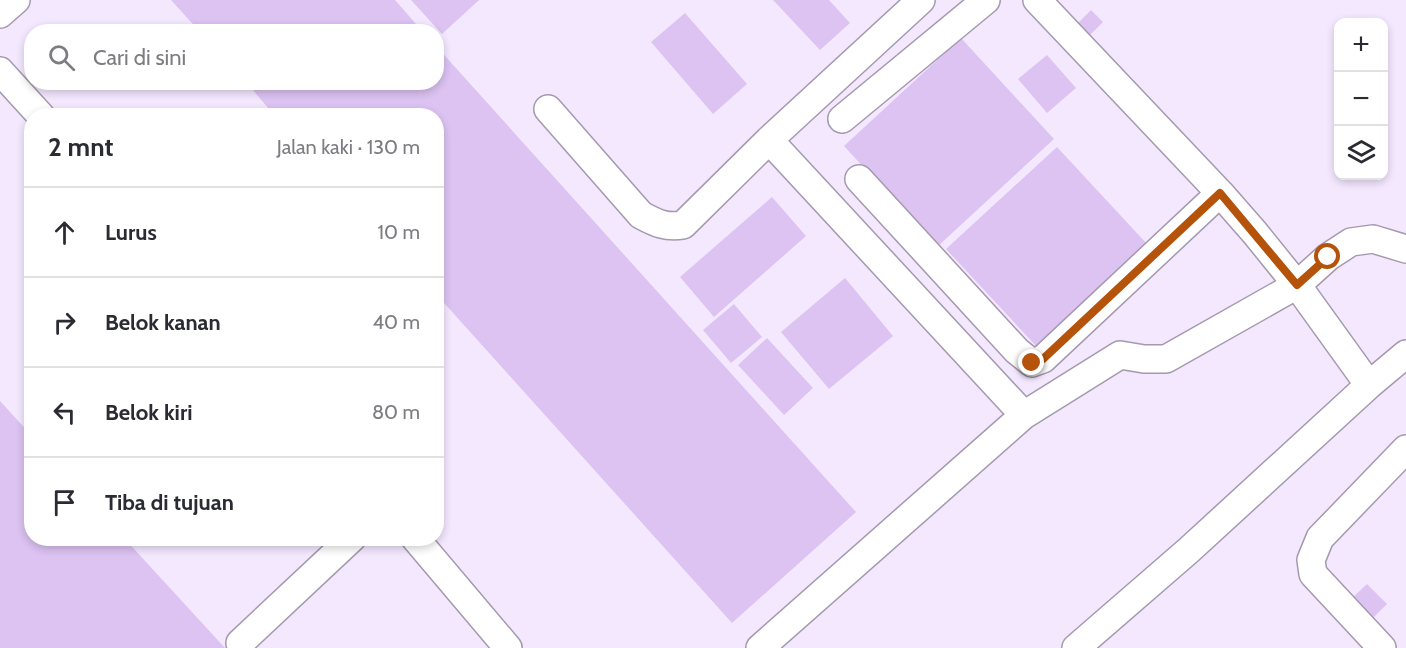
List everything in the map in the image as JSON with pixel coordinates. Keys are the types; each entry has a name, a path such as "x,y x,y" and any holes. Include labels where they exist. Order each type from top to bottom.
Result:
{"lane":[{"path":"0,14 16,0"},
{"path":"548,110 641,215 656,223 671,227 683,225 769,140 921,0"},
{"path":"842,119 986,0"},
{"path":"1038,0 1220,193 1297,285 1369,385"},
{"path":"0,71 34,108"},
{"path":"769,140 1024,415"},
{"path":"859,179 1017,351 1032,363 1043,359 1220,193"},
{"path":"760,648 1024,415 1120,355 1144,359 1166,359 1297,285 1328,257 1351,242 1373,239 1406,249"},
{"path":"1076,648 1189,550 1406,354"},
{"path":"1382,648 1313,574 1311,560 1320,538 1406,449"},
{"path":"240,643 343,546"},
{"path":"422,546 508,648"}],"shaded area":[{"path":"0,0 1406,0 1406,648 0,648"}],"building":[{"path":"171,0 395,0 416,24 193,24"},
{"path":"411,0 479,0 444,32 444,24 433,24"},
{"path":"773,0 829,0 850,23 820,50"},
{"path":"1091,10 1103,22 1088,37 1076,25"},
{"path":"685,13 747,84 713,114 651,42"},
{"path":"961,38 1054,139 937,247 844,146"},
{"path":"444,55 856,512 732,623 444,303 444,108 268,108 253,90 444,90"},
{"path":"1047,55 1076,88 1047,113 1018,79"},
{"path":"1057,147 1148,245 1037,347 946,249"},
{"path":"772,197 806,236 714,317 680,277"},
{"path":"845,278 893,336 829,389 781,332"},
{"path":"734,304 762,337 731,363 703,330"},
{"path":"767,338 813,388 784,415 738,365"},
{"path":"0,401 24,427 24,546 131,546 225,648 0,648"},
{"path":"1367,584 1387,604 1368,623 1348,602"}],"route":[{"path":"1032,363 1043,359 1220,193 1297,285 1328,257"}]}
